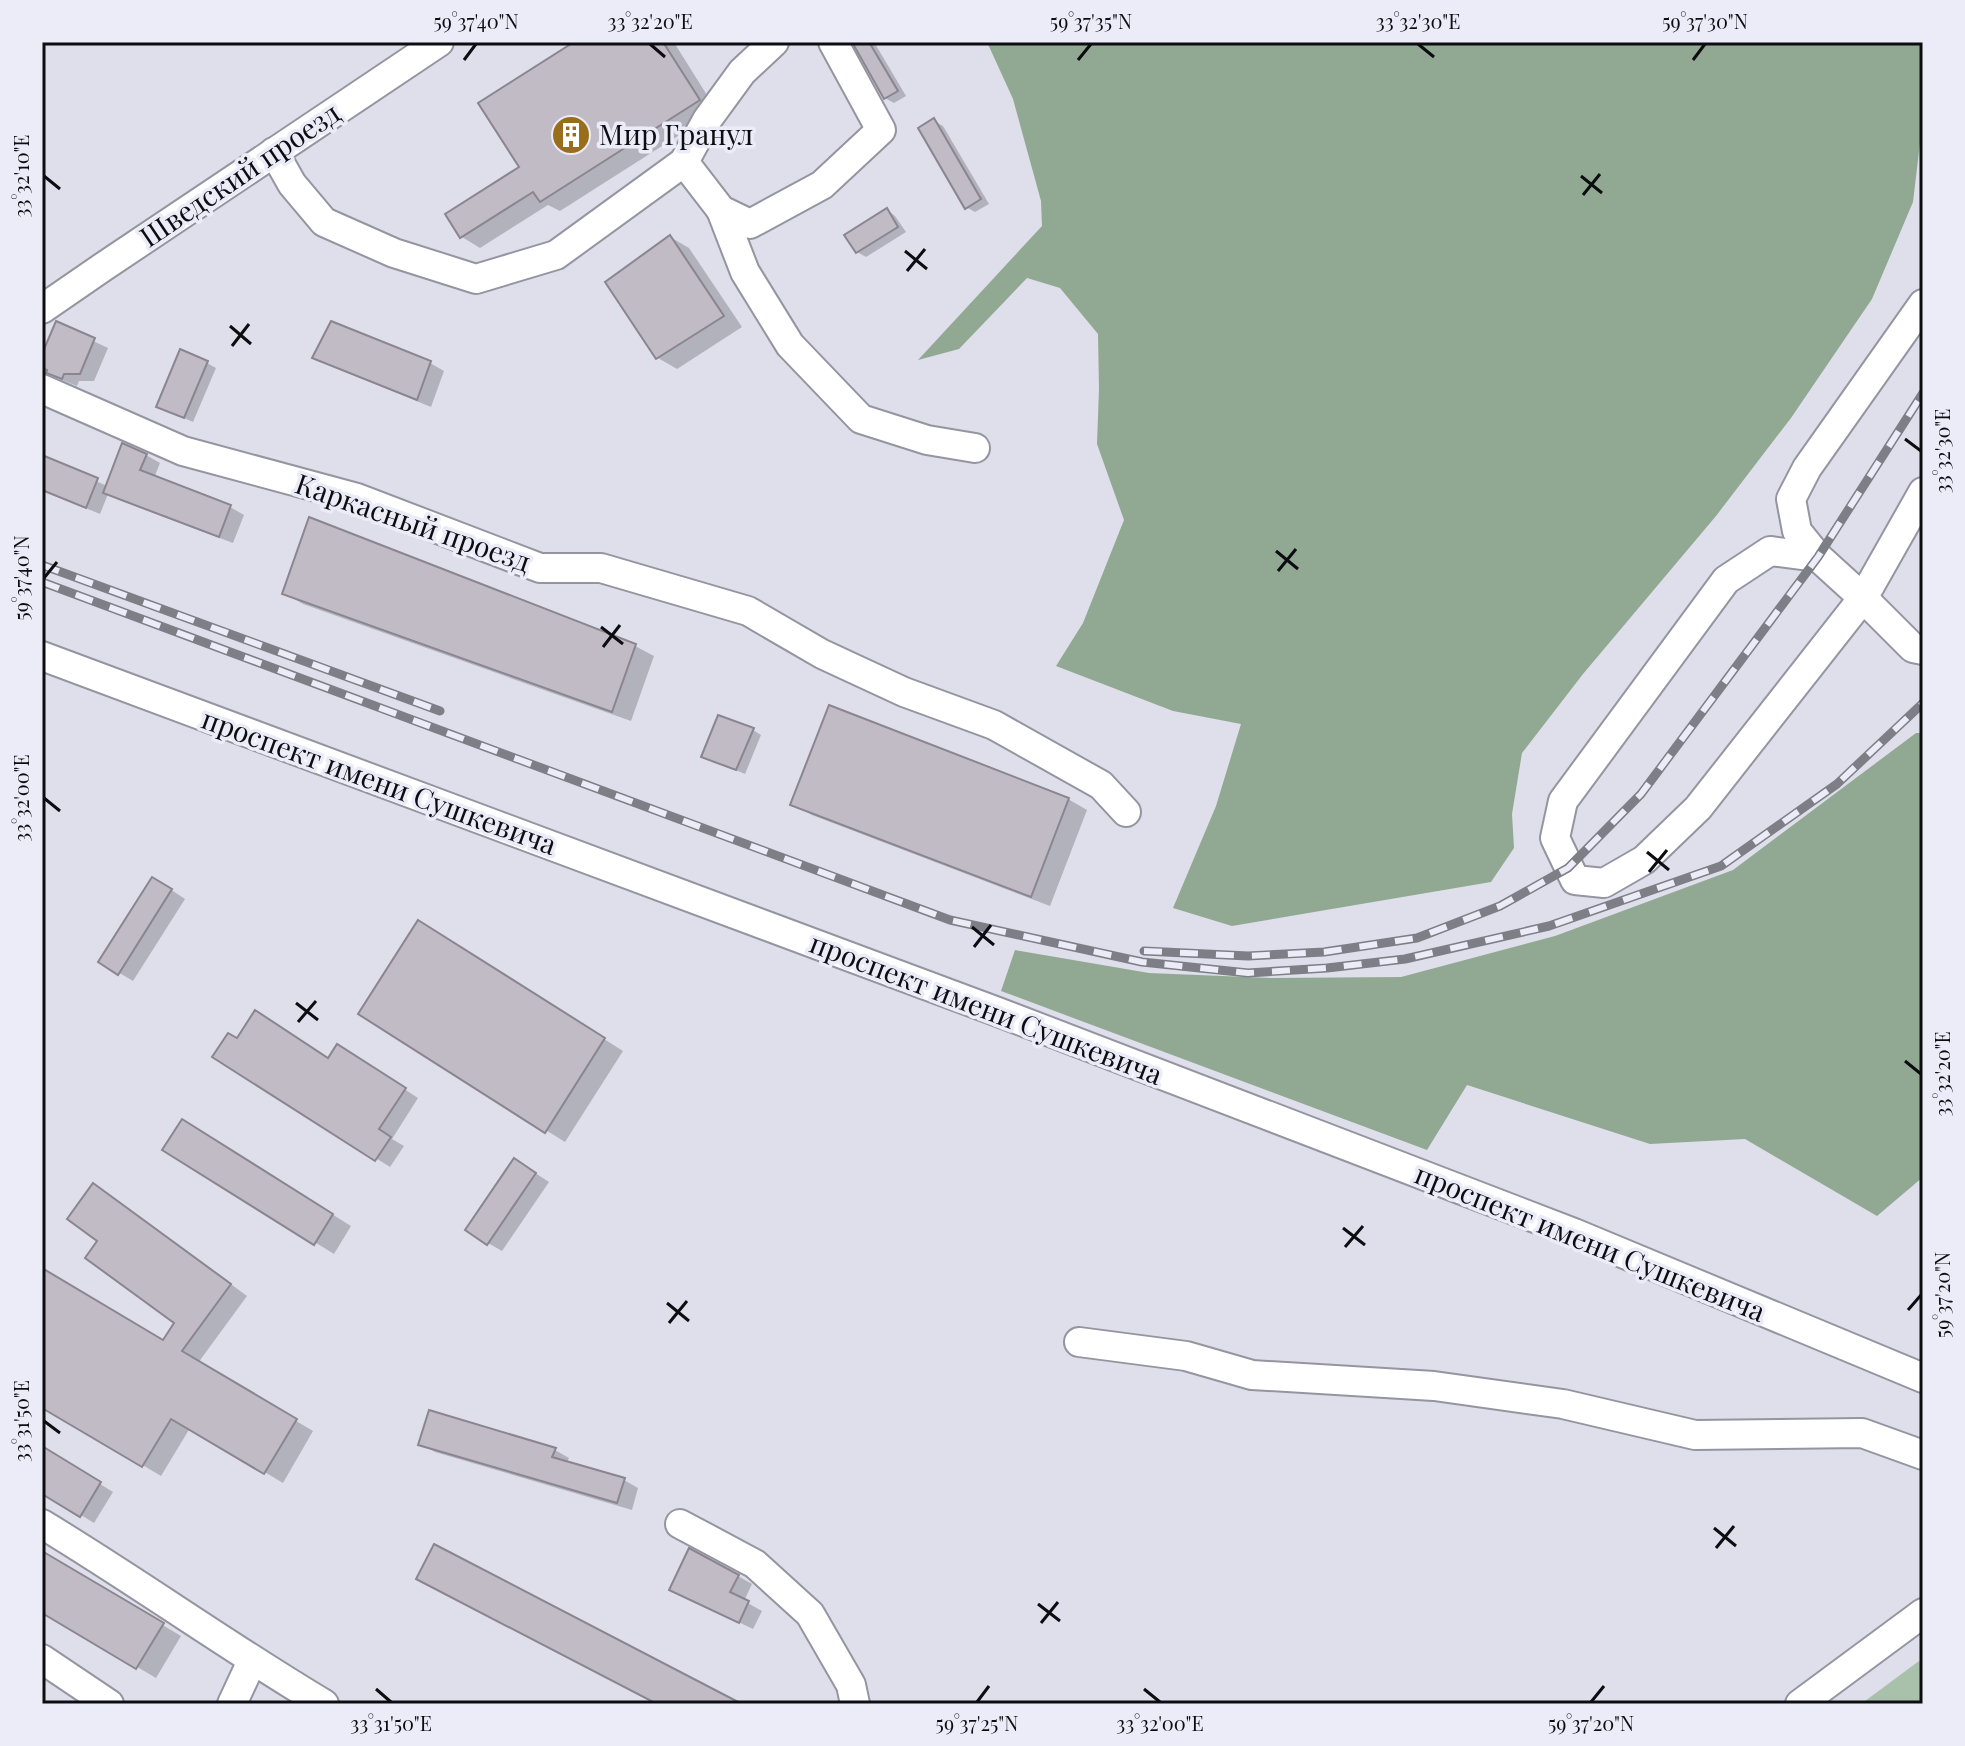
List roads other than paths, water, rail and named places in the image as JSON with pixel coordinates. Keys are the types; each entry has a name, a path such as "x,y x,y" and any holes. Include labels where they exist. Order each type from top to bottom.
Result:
{"street":[{"name":"Шведский проезд","path":"42,309 439,42"},
{"path":"274,152 292,184 324,222 394,253 476,279 556,255 684,162 707,120 742,72 774,42"},
{"path":"721,210 750,224 822,185 881,130 833,42"},
{"path":"684,162 721,210 745,272 790,345 861,419 927,440 975,448"},
{"path":"1923,304 1807,468 1791,499 1797,531 1818,557 1913,648 1923,650"},
{"name":"Каркасный проезд","path":"42,389 183,451 357,498 540,568 601,568 748,611 822,654 904,692 994,725 1101,785 1126,812"},
{"path":"1818,557 1770,551 1726,580 1563,801 1555,838 1575,880 1604,883 1644,860 1698,808 1863,598 1923,492"},
{"name":"проспект имени Сушкевича","path":"42,656 1102,1052 1574,1233 1923,1378"},
{"path":"1079,1342 1186,1356 1252,1375 1434,1386 1563,1404 1695,1435 1862,1433 1923,1455"},
{"path":"42,1524 115,1568 252,1661 324,1704"},
{"path":"680,1524 755,1564 810,1614 851,1685 855,1704"},
{"path":"1800,1704 1923,1613"},
{"path":"42,1659 109,1704"},
{"path":"232,1704 252,1661"}],"railway":[{"path":"1144,951 1248,956 1324,952 1417,938 1500,906 1568,868 1641,794 1818,557 1923,393"},
{"path":"42,565 440,711"},
{"path":"42,582 950,920 1142,962 1248,973 1405,959 1549,926 1721,866 1837,784 1923,703"}],"place":[{"name":"Мир Гранул","path":"571,135"}]}
